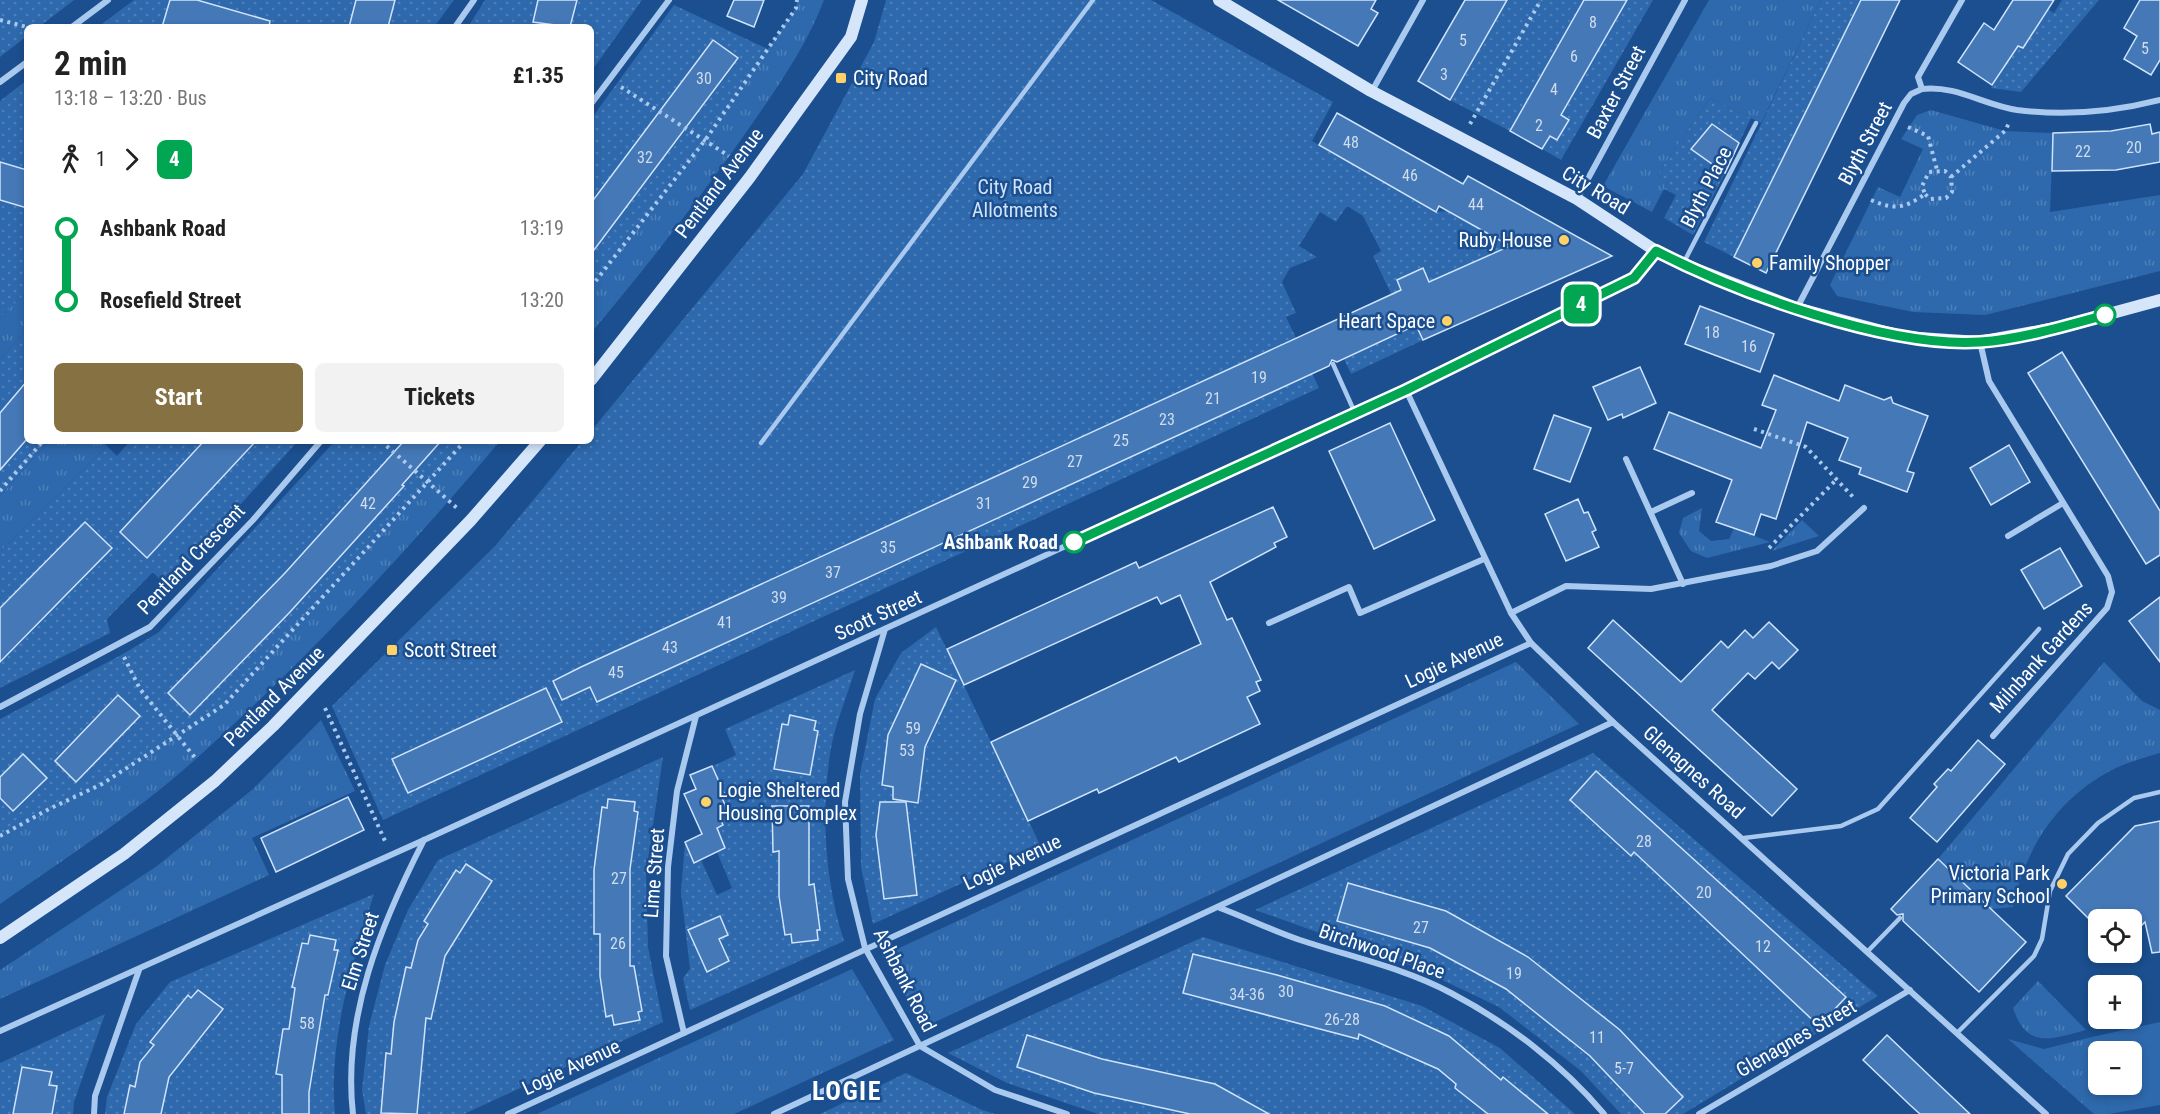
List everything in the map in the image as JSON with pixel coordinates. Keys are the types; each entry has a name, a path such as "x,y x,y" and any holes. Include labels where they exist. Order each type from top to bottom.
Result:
{"street":[{"path":"76,24 108,0"},
{"path":"457,24 474,0"},
{"path":"594,100 669,0"},
{"name":"Pentland Avenue","path":"594,376 750,177 851,37 862,0"},
{"name":"City Road","path":"1219,0 1371,91 1577,199 1656,251 1683,264 1797,308 1904,337 1979,342 2061,327 2160,300"},
{"path":"1371,91 1423,0"},
{"name":"Baxter Street","path":"1577,199 1685,0"},
{"path":"1962,0 1918,77 1922,89 1935,87 1951,90 2015,110 2078,114 2134,107 2160,100"},
{"path":"0,82 24,64"},
{"name":"Blyth Street","path":"1797,308 1904,103 1911,94 1922,89"},
{"name":"Scott Street","path":"0,1031 139,970 1406,390 1634,278 1656,251"},
{"name":"Milnbank Gardens","path":"1979,342 1989,381 2108,576 2112,592 2107,608 1993,736"},
{"name":"Glenagnes Road","path":"1406,390 1484,559 1511,613 1531,643 1613,722 1744,838 2046,1114"},
{"name":"Pentland Crescent","path":"0,707 150,627 254,520 318,444"},
{"name":"Pentland Avenue","path":"0,938 124,854 215,782 273,726 471,520 537,444"},
{"path":"1626,459 1683,584"},
{"path":"1651,512 1692,494"},
{"path":"2008,536 2063,504"},
{"path":"1511,613 1566,586 1651,589 1771,566 1817,552 1864,508"},
{"path":"1269,623 1349,587 1360,613 1484,559"},
{"name":"Ashbank Road","path":"885,629 860,714 845,802 848,879 865,948 920,1046 995,1090 1067,1114"},
{"name":"Logie Avenue","path":"508,1114 1531,643"},
{"name":"Lime Street","path":"684,1033 666,956 668,867 677,791 696,716"},
{"path":"774,1114 1220,908 1613,722"},
{"name":"Elm Street","path":"353,1114 350,1089 361,994 394,899 424,840"},
{"name":"Birchwood Place","path":"1220,908 1300,940 1378,963 1450,993 1522,1037 1585,1091 1604,1114"},
{"path":"94,1114 96,1096 139,970"},
{"name":"Glenagnes Street","path":"1699,1114 1910,990"}],"lane":[{"path":"760,443 1093,0"},
{"name":"Blyth Place","path":"1683,264 1756,123"},
{"path":"1333,364 1355,412"},
{"path":"1744,838 1840,826 1878,809 2039,629"},
{"path":"1958,1032 2034,956 2042,939 2050,891 2068,854 2097,823 2134,798 2160,792"},
{"path":"1868,951 1900,918"}],"path":[{"path":"594,283 706,139 796,8 797,0"},
{"path":"1461,139 1541,0"},
{"path":"0,20 24,26"},
{"path":"632,94 706,139 729,156"},
{"path":"1951,177 2005,131 2015,110"},
{"path":"1895,121 1928,136 1937,170"},
{"path":"1937,170 1945,171 1951,177 1952,192 1946,198 1930,199 1922,186 1929,172 1937,170"},
{"path":"1857,194 1890,208 1912,203 1925,194"},
{"path":"1754,429 1806,447 1864,508"},
{"path":"0,490 40,444"},
{"path":"384,444 450,502"},
{"path":"0,836 49,808 102,784 224,705 462,444"},
{"path":"1771,566 1766,551 1836,480"},
{"path":"123,654 140,689 175,736 196,759"},
{"path":"325,708 378,824"}],"green space":[{"path":"0,0 74,0 43,24 24,24 24,38 0,57"},
{"path":"134,0 454,0 436,24 102,24"},
{"path":"485,0 642,0 594,68 594,24 470,24"},
{"path":"797,0 824,0 817,18 789,69 745,134 651,260 594,329 594,283 706,139 796,8"},
{"name":"City Road Allotments","path":"886,0 1151,0 1333,102 1312,141 1436,212 1448,211 1520,252 1468,265 1429,282 1423,269 1397,280 1423,340 1351,374 1344,359 1408,329 1373,256 1381,251 1363,216 1347,206 1336,222 1320,212 1299,246 1317,257 1290,268 1282,282 1296,313 1286,317 1296,338 581,667 598,702 1312,373 1319,388 383,820 332,706 496,545 580,444 594,444 594,427 803,174 874,42"},
{"path":"1507,0 1584,0 1510,131 1450,100"},
{"path":"1627,0 1653,0 1561,160 1542,149 1550,136 1558,140 1569,120 1561,115"},
{"path":"1709,0 1821,0 1761,123 1710,98 1657,175 1668,181 1652,212 1603,186"},
{"path":"1821,0 1861,0 1734,257 1704,242"},
{"path":"2033,0 2054,13 2062,0 2099,0 2021,92 1991,88 2018,46 2023,48 2040,21"},
{"path":"674,5 768,49 706,139 594,283 594,115"},
{"path":"24,82 24,295 0,317 0,101"},
{"path":"1710,98 1751,118 1739,143 1712,125 1691,149 1725,173 1693,235 1664,218 1676,195 1664,189 1668,181 1657,175"},
{"path":"1931,110 2005,131 2053,133 2050,212 2160,195 2160,271 1985,315 1913,312 1837,296 1830,285 1878,187 1900,197 1923,149 1901,139 1917,115"},
{"path":"24,295 24,333 0,359 0,317"},
{"path":"24,333 24,385 0,413 0,359"},
{"path":"24,442 46,444 0,496 0,470"},
{"path":"46,444 105,444 107,446 0,552 0,496"},
{"path":"127,444 295,444 172,580 162,582 153,572 107,619 110,633 0,688 0,552 107,446 117,456"},
{"path":"332,444 462,444 224,705 102,784 0,836 0,719 123,654 159,632"},
{"path":"462,444 497,444 354,605 277,683 197,758 101,834 0,904 0,836 224,705"},
{"path":"1702,508 1699,531 1711,541 1729,539 1734,528 1770,542 1707,558 1691,551 1679,533 1683,518"},
{"path":"1802,520 1819,536 1772,551"},
{"path":"936,627 1041,847 873,924 861,867 860,774 875,699 901,653"},
{"path":"1516,662 1579,724 924,1027 882,956"},
{"path":"2104,662 2142,701 2160,710 2160,753 2112,770 2075,795 2060,810 2035,845 2018,885 2013,907 1991,909 1938,859"},
{"path":"855,670 832,743 827,777 825,825 829,872 844,941 690,1010 683,978 690,969 681,892 685,842 694,863 701,860 717,895 732,888 717,852 725,848 717,828 723,825 718,814 727,810 721,795 724,793 713,766 736,755 725,729"},
{"path":"321,720 355,791 252,838 269,875 0,999 0,970 157,866 253,789"},
{"path":"1593,753 1878,996 1683,1114 1621,1114 1581,1071 1499,1007 1415,967 1255,910"},
{"path":"663,757 646,873 648,947 663,1022 464,1114 366,1114 362,1090 369,1026 385,965 408,910 438,860"},
{"path":"374,894 350,975 338,1031 334,1086 335,1114 105,1114 107,1097 136,1024 170,982"},
{"path":"1203,937 1422,1006 1500,1048 1575,1114 1098,1114 1007,1083 948,1053"},
{"path":"852,969 894,1040 734,1114 537,1114"},
{"path":"2038,981 2086,1030 2042,1038 2033,1036 2025,1030 2013,1008"},
{"path":"105,1014 74,1102 73,1114 0,1114 0,1063"},
{"path":"2160,1022 2160,1105 2109,1114 2104,1095 2142,1095 2142,1041 2093,1041 2092,1037 2128,1029 2142,1029 2142,1026"},
{"path":"2092,1037 2093,1041 2088,1041 2088,1095 2104,1095 2109,1114 2094,1114 2008,1039 2044,1049"},
{"path":"906,1073 982,1110 995,1114 820,1114"}],"building":[{"path":"170,0 197,0 270,21 270,24 163,24"},
{"path":"356,0 395,0 389,24 350,24"},
{"path":"538,0 577,0 571,24 533,22"},
{"path":"734,0 764,0 754,27 727,16"},
{"path":"1278,0 1376,0 1371,9 1378,13 1358,46"},
{"path":"1465,0 1507,0 1450,100 1418,81"},
{"path":"1584,0 1627,0 1561,115 1569,120 1557,140 1550,136 1542,149 1510,131"},
{"path":"1861,0 1900,0 1766,273 1734,257"},
{"path":"2013,0 2054,0 2023,48 2018,46 1992,85 1958,62 1984,23 1994,30"},
{"path":"2140,0 2160,0 2160,60 2151,75 2124,59 2137,36 2124,28"},
{"path":"713,40 738,58 594,250 594,199"},
{"path":"1337,113 1463,184 1468,176 1612,256 1423,340 1416,325 1337,362 1332,360 1329,366 597,702 590,687 562,700 553,681 581,667 1401,290 1397,280 1423,268 1429,282 1510,246 1439,206 1436,212 1319,145"},
{"path":"1712,124 1739,143 1725,173 1691,149"},
{"path":"2150,124 2152,134 2160,132 2160,162 2116,170 2052,171 2053,133 2111,131"},
{"path":"0,162 24,169 24,207 0,200"},
{"path":"1700,306 1774,334 1760,372 1685,344"},
{"path":"2062,352 2160,511 2160,555 2146,564 2028,373"},
{"path":"1640,367 1656,403 1623,418 1622,414 1608,420 1593,387"},
{"path":"1774,375 1839,401 1845,385 1884,400 1891,397 1893,403 1928,416 1907,471 1914,473 1907,492 1859,474 1861,468 1839,460 1848,438 1807,422 1776,519 1761,514 1754,535 1716,522 1732,480 1654,449 1669,412 1761,448 1776,410 1762,405"},
{"path":"24,385 24,442 0,470 0,413"},
{"path":"1554,415 1591,428 1570,482 1534,469"},
{"path":"1390,423 1435,520 1374,549 1329,451"},
{"path":"201,444 253,444 147,558 120,532"},
{"path":"401,444 438,444 402,485 404,486 290,612 190,715 168,693 285,573"},
{"path":"2009,445 2030,482 1991,505 1970,468"},
{"path":"1578,499 1584,513 1588,512 1596,530 1592,532 1599,547 1566,561 1545,514"},
{"path":"1273,507 1287,537 1274,543 1276,547 1210,582 1227,620 1232,618 1261,680 1256,682 1260,691 1247,697 1260,724 1179,762 1176,757 1099,793 1097,789 1028,821 991,742 1201,644 1180,595 1161,604 1157,597 964,685 947,649 1136,562 1139,568"},
{"path":"85,522 112,548 0,662 0,608"},
{"path":"2060,548 2082,586 2044,609 2021,570"},
{"path":"2160,597 2160,662 2129,621"},
{"path":"1613,620 1681,682 1721,641 1728,648 1745,630 1753,638 1769,622 1798,650 1779,669 1772,662 1755,679 1748,673 1712,710 1797,789 1772,816 1588,648"},
{"path":"921,664 956,680 925,747 918,803 893,799 893,787 882,785 888,735"},
{"path":"546,688 562,722 408,793 392,759"},
{"path":"118,695 140,716 76,782 55,761"},
{"path":"790,715 816,721 814,730 818,731 810,775 774,769 782,724 788,725"},
{"path":"1978,740 2005,764 1937,842 1910,818 1937,787 1934,784 1948,769 1951,771"},
{"path":"23,754 47,778 13,811 0,798 0,777"},
{"name":"Logie Sheltered Housing Complex","path":"712,766 724,793 721,795 727,810 718,814 723,825 717,828 725,848 694,863 685,842 702,834 684,794 696,789 690,775"},
{"path":"1596,771 1846,997 1819,1026 1634,852 1631,856 1570,800"},
{"path":"348,797 364,830 276,872 261,838"},
{"path":"608,799 635,802 634,811 638,812 630,869 630,966 634,966 642,1011 638,1012 640,1020 614,1025 612,1015 606,1017 600,976 600,934 594,934 594,870 602,807 607,808"},
{"path":"880,802 906,802 917,895 884,899 876,835"},
{"path":"772,806 809,806 809,885 814,884 820,930 817,930 818,940 792,943 791,934 785,935 779,896 779,851 773,852"},
{"path":"2160,821 2160,952 2152,953 2145,922 2142,925 2142,909 2088,909 2088,918 2066,896 2135,826"},
{"path":"1938,859 2026,942 1979,992 1903,921 1903,914 1897,915 1891,909"},
{"path":"466,864 492,881 445,956 431,1019 426,1018 417,1114 381,1113 386,1053 391,1054 394,1022 406,967 411,968 418,940 428,924 424,921 456,870 460,873"},
{"path":"1348,883 1446,911 1528,957 1620,1030 1683,1097 1665,1114 1645,1114 1590,1056 1506,989 1430,948 1337,921"},
{"path":"720,916 728,935 719,939 729,961 707,972 688,930"},
{"path":"310,935 336,940 334,950 338,950 328,995 325,995 309,1092 309,1114 282,1114 282,1075 276,1074 283,1029 289,1029 295,988 292,987 302,943 308,944"},
{"path":"1193,954 1385,1006 1449,1036 1501,1080 1503,1077 1548,1114 1488,1114 1455,1088 1456,1084 1438,1069 1359,1034 1358,1039 1183,993"},
{"path":"198,990 223,1009 169,1077 161,1114 124,1114 130,1085 135,1087 140,1062 154,1045 150,1042 188,995 191,998"},
{"path":"1027,1035 1102,1059 1215,1084 1269,1114 1190,1114 1094,1093 1017,1067"},
{"path":"1887,1035 1970,1114 1920,1114 1910,1105 1863,1060"},
{"path":"22,1067 52,1072 49,1085 57,1086 52,1114 13,1114"}],"bus line":[{"name":"4","path":"1074,542 1406,390 1634,278 1656,251 1683,264 1797,308 1904,337 1979,342 2061,327 2105,315"}],"place":[{"name":"City Road","path":"841,78"},
{"name":"Ruby House","path":"1564,240"},
{"name":"Family Shopper","path":"1757,263"},
{"name":"Heart Space","path":"1447,321"},
{"name":"Ashbank Road","path":"1074,542"},
{"name":"Scott Street","path":"392,650"},
{"name":"Logie Sheltered Housing Complex","path":"706,802"},
{"name":"Victoria Park Primary School","path":"2062,884"}],"district":[{"name":"LOGIE","path":"847,1091"}]}
